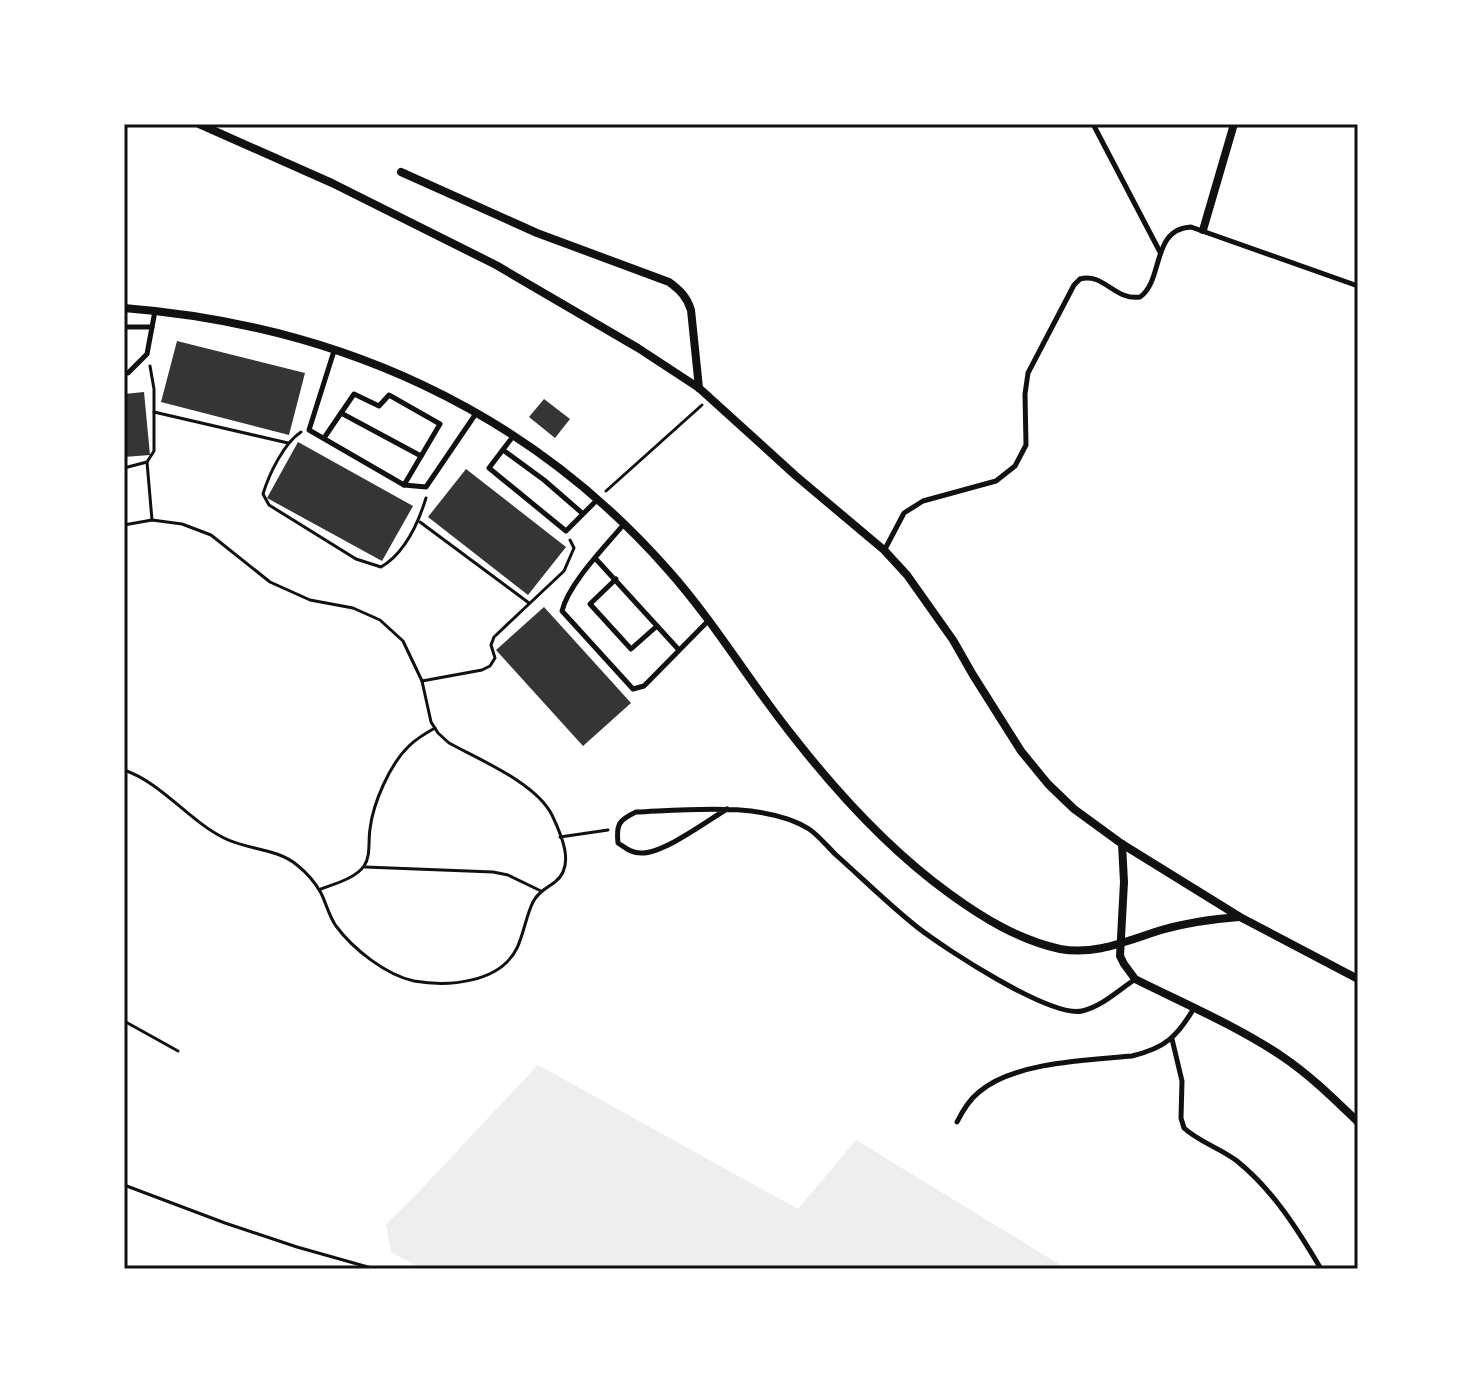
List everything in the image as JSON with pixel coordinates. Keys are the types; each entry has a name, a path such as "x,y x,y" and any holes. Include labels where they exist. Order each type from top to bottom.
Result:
{"street":[{"path":"199,124 332,183 496,265 638,348 699,388 884,550 907,575 929,604 1021,751 1074,809 1122,844 1240,917 1358,979"},
{"path":"1203,230 1234,124"},
{"path":"401,172 537,233 676,287 691,310 699,388"},
{"path":"124,308 217,319 335,350 432,389 514,435 598,499 669,571 710,620 790,734 874,830 913,865 973,910 1011,932 1039,943 1079,951 1121,944 1179,925 1240,917"},
{"path":"1122,844 1124,882 1120,956 1135,979 1284,1057 1307,1074 1358,1122"}],"lane":[{"path":"1093,124 1160,252"},
{"path":"884,550 904,513 923,501 996,481 1015,466 1026,445 1025,394 1028,373 1077,282 1084,277 1092,277 1126,297 1140,297 1150,287 1160,252 1176,230 1191,227 1358,286"},
{"path":"124,373 128,373 147,354 156,310"},
{"path":"124,327 152,327"},
{"path":"335,350 309,430 404,485 426,487 477,412"},
{"path":"324,438 354,394 379,406 389,395 440,424 404,485"},
{"path":"341,413 421,456"},
{"path":"514,435 489,468 566,531 598,499"},
{"path":"503,450 582,513"},
{"path":"625,523 565,599 562,611 633,689 644,686 710,620"},
{"path":"595,558 679,650"},
{"path":"616,579 590,604 631,649 657,626"},
{"path":"727,809 664,848 643,854 629,851 618,843 616,829 622,818 636,812 727,809 774,814 808,829 917,928 1039,1001 1062,1010 1081,1011 1135,979"},
{"path":"957,1122 979,1091 1001,1078 1040,1067 1146,1053 1172,1039 1194,1008"},
{"path":"1172,1039 1182,1081 1181,1124 1187,1131 1235,1159 1261,1183 1294,1226 1321,1269"}],"path":[{"path":"147,354 154,389 154,451 147,462 152,520"},
{"path":"598,499 711,397"},
{"path":"154,412 288,443"},
{"path":"309,430 298,432 288,443 267,479 263,494 269,505 356,559 381,567 394,559 419,522 426,487"},
{"path":"124,468 147,462"},
{"path":"124,525 152,520 182,524 211,535 270,582 310,600 353,608 380,620 403,641 422,681 433,729 449,743 536,793 551,813 567,861 561,877 539,890 516,950 501,967 469,981 431,983 412,980 373,961 335,925 320,890 294,862 227,840 203,827 144,779 124,770"},
{"path":"419,522 529,603"},
{"path":"422,681 490,666 495,658 491,645 494,637 564,571 574,548 566,531"},
{"path":"320,890 364,867 368,858 370,827 392,769 409,746 433,729"},
{"path":"560,837 616,829"},
{"path":"364,867 493,872 508,875 539,890"},
{"path":"124,1021 178,1051"},
{"path":"124,1185 283,1242 375,1269"}],"shaded area":[{"path":"538,1065 798,1209 856,1140 1067,1269 422,1269 391,1252 386,1224"}],"building":[{"path":"177,341 305,373 289,435 161,402"},
{"path":"144,392 150,455 124,457 124,394"},
{"path":"544,399 570,419 555,438 529,417"},
{"path":"298,442 413,506 382,561 267,498"},
{"path":"466,469 566,547 528,595 428,517"},
{"path":"544,607 631,703 583,746 496,650"}]}
